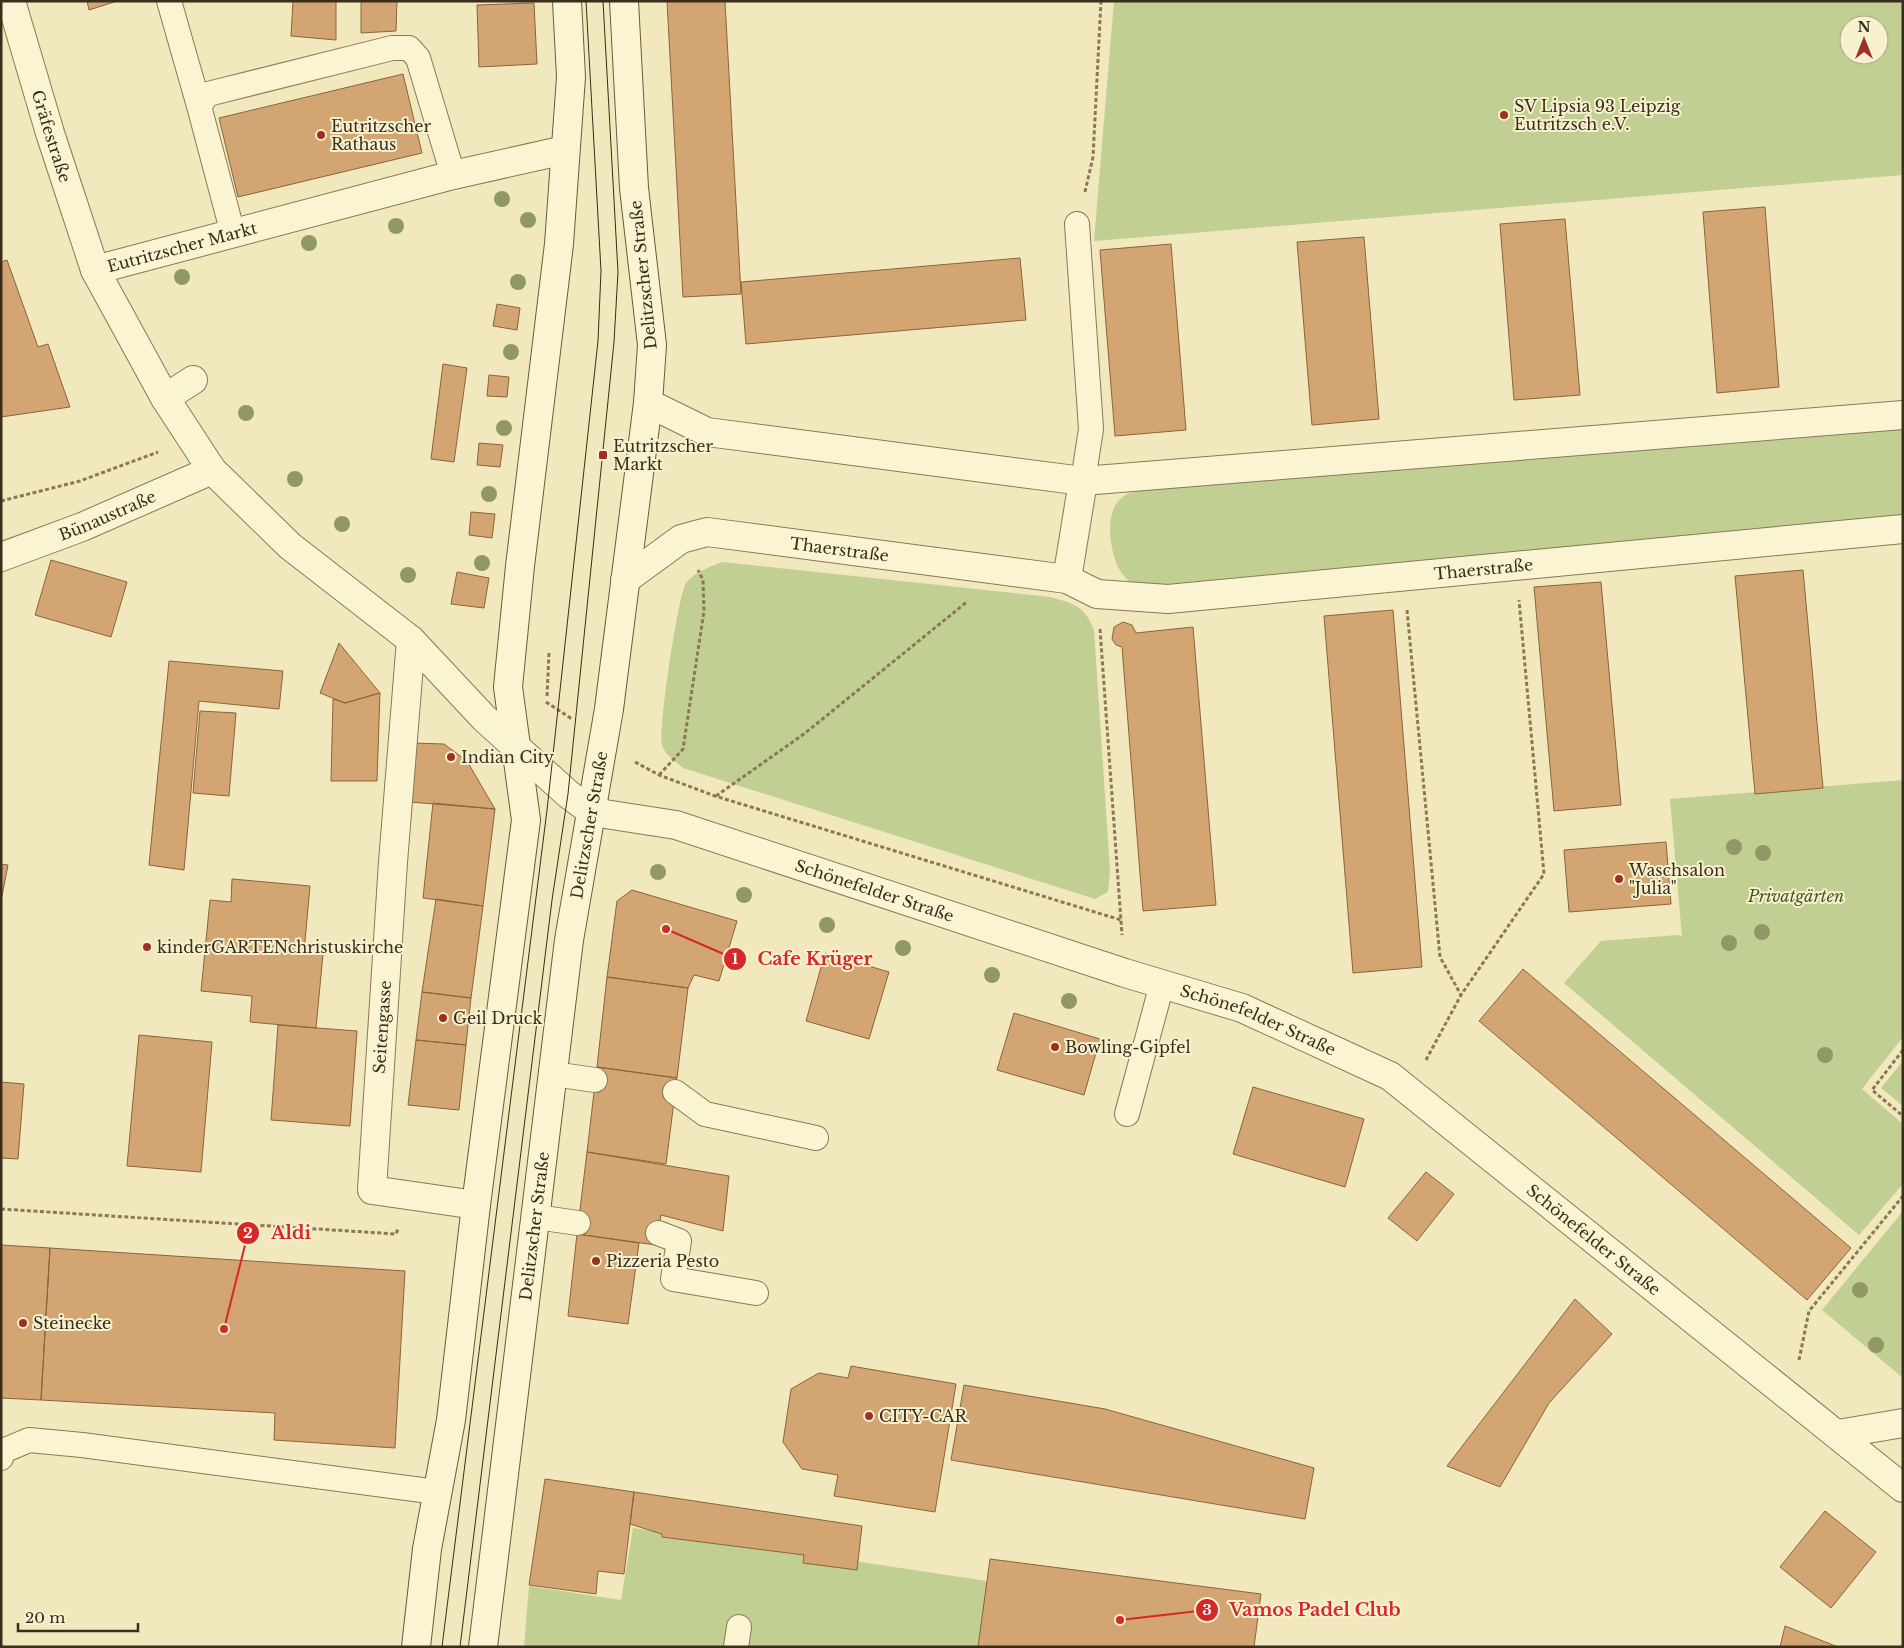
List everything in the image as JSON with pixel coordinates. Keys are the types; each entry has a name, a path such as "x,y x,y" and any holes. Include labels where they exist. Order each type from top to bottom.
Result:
{"street":[{"name":"Gräfestraße","path":"11,1 58,158 95,270"},
{"path":"416,1647 427,1549 451,1420 476,1205 526,820 508,687 512,635 554,302 571,77 567,1"},
{"name":"Delitzscher Straße","path":"483,1647 569,940 609,709 648,403 652,345 634,188 624,1"},
{"name":"Eutritzscher Markt","path":"515,744 484,718 411,640 290,546 212,470 165,398 95,270 233,234 354,211 453,175 565,150"},
{"path":"165,398 193,380"},
{"path":"648,403 707,432 1083,482 1903,415"},
{"name":"Bünaustraße","path":"1,557 82,527 212,470"},
{"path":"1067,579 1083,482"},
{"name":"Thaerstraße","path":"625,580 681,539 707,532 1006,570 1067,579 1097,594 1168,599 1903,530"},
{"name":"Seitengasse","path":"411,640 393,862 372,1190 476,1205"},
{"name":"Schönefelder Straße","path":"515,744 568,794 592,812 676,825 1124,973 1242,1008 1390,1076 1903,1488"},
{"path":"1838,1434 1903,1423"}],"lane":[{"path":"168,1 199,106 233,234"},
{"path":"199,106 208,94 392,48 409,48 418,58 453,175"},
{"path":"1077,224 1092,429 1083,482"},
{"path":"1127,1114 1162,984"},
{"path":"554,1074 595,1080"},
{"path":"675,1092 705,1114 816,1138"},
{"path":"536,1217 578,1223"},
{"path":"658,1233 679,1241 673,1279 756,1294"},
{"path":"1,1458 3,1451 28,1440 82,1445 437,1492"}],"path":[{"path":"1077,224 1093,157 1101,1"},
{"path":"1,501 80,481 192,439"},
{"path":"681,539 703,580 704,611 683,750 659,775 715,796 1121,920"},
{"path":"1409,1092 1461,995 1544,874 1516,566"},
{"path":"715,796 804,734 1006,570"},
{"path":"1404,577 1440,957 1461,995"},
{"path":"1097,594 1124,973"},
{"path":"546,702 549,650"},
{"path":"1903,1050 1872,1090 1903,1116"},
{"path":"1,1209 396,1234 408,1195"},
{"path":"1791,1397 1809,1312 1903,1196"}],"green space":[{"name":"SV Lipsia 93 Leipzig Eutritzsch e.V.","path":"1114,1 1903,1 1903,175 1094,241"},
{"path":"1903,425 1903,516 1146,586 1128,581 1122,573 1114,556 1110,536 1112,515 1115,506 1121,498 1129,493 1153,489"},
{"path":"722,562 1050,597 1072,604 1082,610 1094,630 1110,871 1108,892 1095,899 683,768 674,761 663,749 662,735 669,663 678,611 686,583 689,579 702,570"},
{"name":"Privatgärten","path":"1903,780 1903,1037 1862,1089 1903,1124 1903,1184 1859,1235 1564,983 1601,941 1678,935 1682,937 1670,799"},
{"path":"1903,1061 1903,1106 1881,1088"},
{"path":"1903,1211 1903,1378 1822,1310"},
{"path":"633,1528 987,1581 979,1647 524,1647 529,1586 621,1600"}],"building":[{"path":"87,1 117,1 89,10"},
{"path":"293,1 336,1 336,40 291,36"},
{"path":"361,1 397,1 396,31 361,33"},
{"path":"667,1 725,1 741,294 683,297"},
{"path":"534,3 537,64 479,67 477,5"},
{"name":"Eutritzscher Rathaus","path":"403,74 422,153 238,197 219,118"},
{"path":"1765,207 1779,387 1717,393 1703,212"},
{"path":"1565,219 1580,395 1514,400 1500,224"},
{"path":"1364,237 1379,419 1312,425 1297,242"},
{"path":"1171,244 1186,430 1115,436 1100,250"},
{"path":"1020,258 1026,320 746,344 741,282"},
{"path":"7,260 38,347 48,344 70,407 1,417 1,262"},
{"path":"497,304 520,308 517,330 493,326"},
{"path":"443,364 467,368 454,462 431,459"},
{"path":"489,375 509,377 507,397 487,396"},
{"path":"479,443 503,445 500,467 477,465"},
{"path":"471,512 495,514 492,538 469,535"},
{"path":"51,560 127,582 111,637 35,615"},
{"path":"1803,570 1823,788 1755,794 1735,576"},
{"path":"457,572 489,578 484,608 451,604"},
{"path":"1601,582 1621,805 1554,811 1534,587"},
{"path":"1393,610 1422,967 1353,973 1324,616"},
{"path":"1123,622 1132,625 1136,633 1193,627 1216,905 1143,911 1122,647 1116,645 1112,639 1114,627"},
{"path":"339,643 380,693 345,703 320,693"},
{"path":"169,661 283,671 279,709 199,701 184,870 149,865"},
{"path":"380,693 377,781 331,781 333,699 345,703"},
{"path":"200,711 236,713 229,796 193,793"},
{"path":"414,743 444,744 467,761 495,809 410,802"},
{"path":"433,803 495,809 483,906 423,898"},
{"path":"1666,842 1671,904 1569,912 1564,850"},
{"path":"1,864 8,865 1,901"},
{"path":"232,879 310,886 304,952 323,954 316,1028 250,1022 252,996 201,991 210,900 231,902"},
{"path":"632,890 737,921 719,981 694,975 688,988 607,977 617,901"},
{"path":"436,899 483,906 471,998 422,992"},
{"path":"825,953 889,972 869,1039 806,1021"},
{"path":"1523,969 1851,1248 1807,1300 1479,1021"},
{"path":"607,977 688,988 677,1078 597,1067"},
{"path":"422,992 471,998 466,1045 416,1040"},
{"path":"1014,1013 1100,1039 1084,1095 997,1070"},
{"path":"278,1025 357,1031 350,1126 271,1120"},
{"path":"139,1035 212,1042 201,1172 127,1166"},
{"path":"416,1040 466,1045 459,1110 408,1105"},
{"path":"597,1067 677,1078 666,1164 587,1152"},
{"path":"1,1082 24,1084 18,1159 1,1158"},
{"path":"1253,1087 1364,1119 1345,1187 1233,1154"},
{"path":"587,1152 729,1176 723,1231 661,1215 656,1245 577,1234"},
{"path":"1426,1172 1454,1194 1417,1241 1388,1218"},
{"path":"577,1234 639,1243 628,1324 568,1316"},
{"name":"Steinecke","path":"1,1245 50,1248 41,1400 1,1398"},
{"path":"50,1248 405,1271 395,1448 274,1440 275,1413 41,1400"},
{"path":"1575,1299 1612,1334 1549,1403 1500,1487 1447,1466"},
{"name":"CITY-CAR","path":"851,1366 956,1384 935,1512 834,1496 838,1475 802,1469 783,1442 791,1389 819,1373 848,1378"},
{"path":"964,1385 1105,1409 1314,1468 1305,1519 951,1460"},
{"path":"545,1479 634,1492 624,1574 598,1571 596,1594 529,1585"},
{"path":"634,1492 862,1526 857,1570 803,1563 804,1555 662,1537 662,1534 630,1524"},
{"path":"1825,1511 1876,1552 1831,1608 1780,1567"},
{"path":"990,1559 1261,1594 1254,1647 978,1647"},
{"path":"1785,1626 1838,1647 1780,1647"}],"tram line":[{"path":"442,1647 547,810 598,341 601,271 586,1"},
{"path":"460,1647 552,900 568,794 614,342 618,272 603,1"}],"place":[{"name":"SV Lipsia 93 Leipzig Eutritzsch e.V.","path":"1504,115"},
{"name":"Eutritzscher Rathaus","path":"321,135"},
{"name":"Eutritzscher Markt","path":"603,455"},
{"name":"Indian City","path":"451,757"},
{"name":"Waschsalon \"Julia\"","path":"1619,879"},
{"name":"Cafe Krüger","path":"666,929"},
{"name":"kinderGARTENchristuskirche","path":"147,947"},
{"name":"Geil Druck","path":"443,1018"},
{"name":"Bowling-Gipfel","path":"1055,1047"},
{"name":"Pizzeria Pesto","path":"596,1261"},
{"name":"Steinecke","path":"23,1323"},
{"name":"Aldi","path":"224,1329"},
{"name":"CITY-CAR","path":"869,1416"},
{"name":"Vamos Padel Club","path":"1120,1620"}]}
